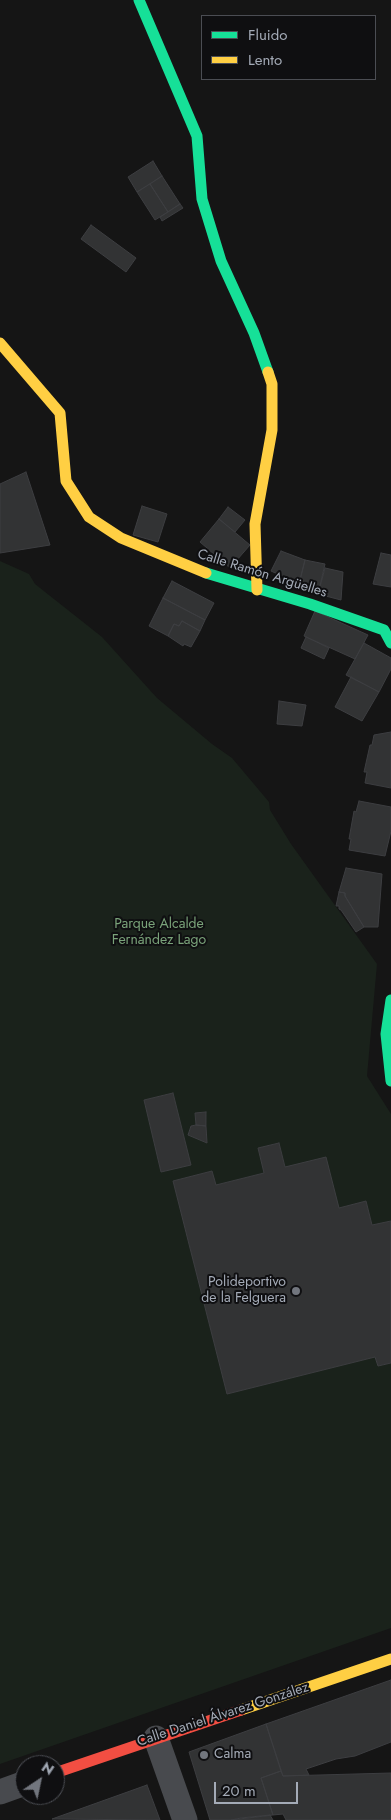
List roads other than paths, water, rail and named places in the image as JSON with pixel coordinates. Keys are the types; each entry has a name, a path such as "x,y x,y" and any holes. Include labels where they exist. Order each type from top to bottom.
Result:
{"street":[{"path":"140,0 147,24 197,136 202,199 221,261 254,333 272,384 272,430 255,524 257,590"},
{"name":"Calle Ramón Argüelles","path":"0,343 60,412 66,481 89,517 121,538 193,569 257,590 310,604 389,631"},
{"path":"391,1000 386,1034 391,1081"},
{"name":"Calle Daniel Álvarez González","path":"65,1770 391,1659"},
{"path":"156,1738 185,1820"},
{"path":"0,1792 15,1787"}],"place":[{"name":"Polideportivo de la Felguera","path":"296,1291"},
{"name":"Calma","path":"204,1755"}],"park label":[{"name":"Parque Alcalde Fernández Lago","path":"159,934"}]}
